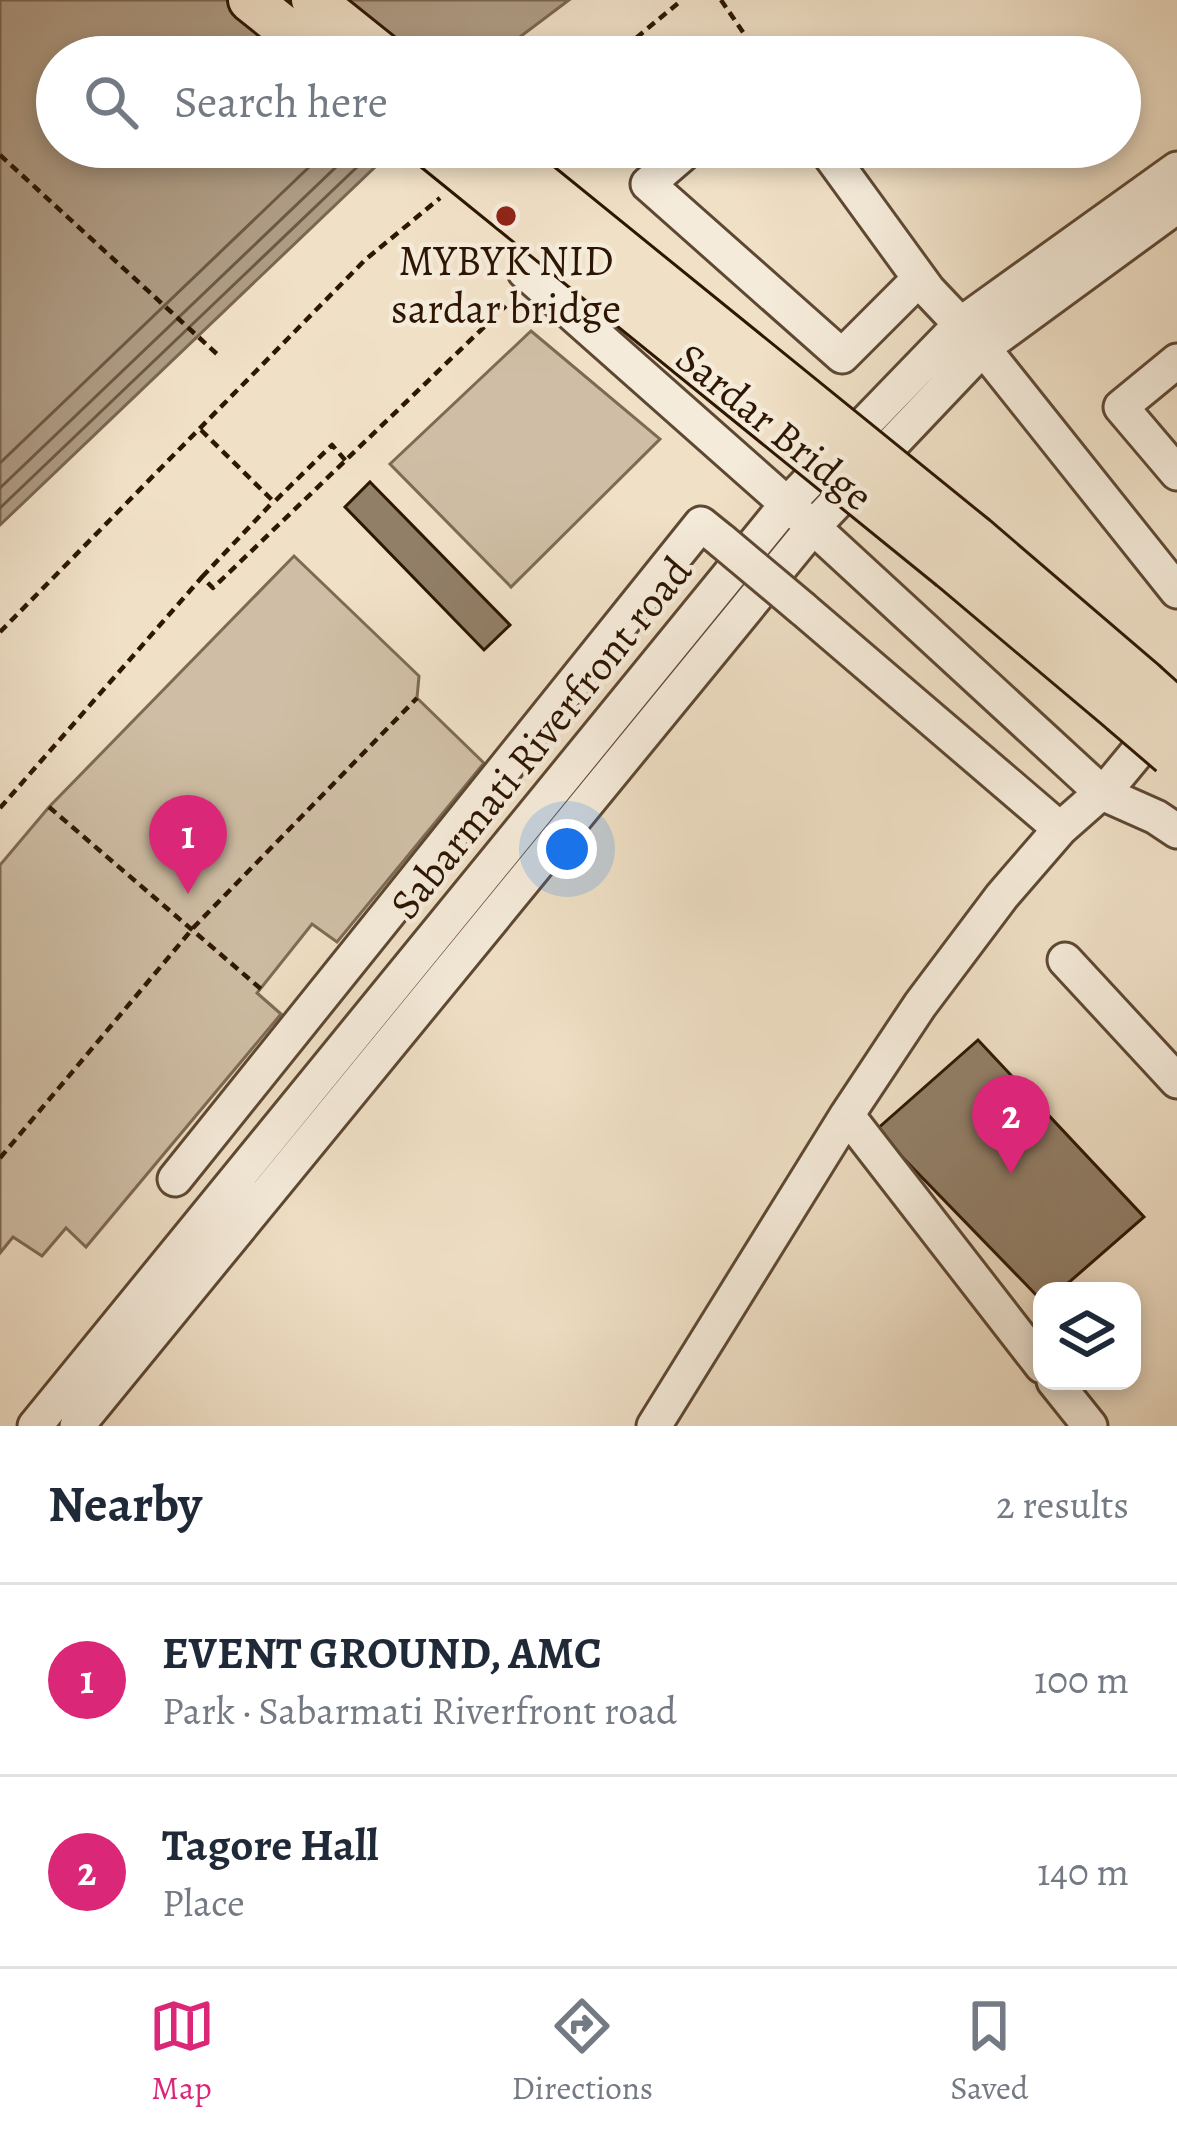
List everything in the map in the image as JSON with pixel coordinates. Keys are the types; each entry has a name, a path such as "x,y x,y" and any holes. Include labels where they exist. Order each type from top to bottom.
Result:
{"main road":[{"path":"250,0 295,36"},
{"path":"314,0 358,36"},
{"name":"Sardar Bridge","path":"459,168 963,553"},
{"name":"Sardar Bridge","path":"518,168 963,553"},
{"path":"963,553 1155,703 1174,757"}],"street":[{"path":"667,168 648,184 842,356 920,279"},
{"path":"839,168 920,279 972,336 1177,591"},
{"name":"Sabarmati Riverfront road","path":"35,1426 787,504 972,336 1177,169"},
{"name":"Sabarmati Riverfront road","path":"77,1426 972,336 1177,206"},
{"path":"518,287 787,504 1106,789 1177,831"},
{"path":"1177,362 1121,407 1177,473"},
{"path":"175,1178 701,524 1060,829"},
{"path":"654,1426 920,1004 1002,896 1060,829 1106,789 1155,703"},
{"path":"1106,789 1142,791 1177,812"},
{"path":"1065,960 1177,1082"},
{"path":"847,1114 1033,1354"},
{"path":"1061,1390 1090,1426"}],"path":[{"path":"638,36 682,0"},
{"path":"721,0 746,36"},
{"path":"0,155 218,355"},
{"path":"0,632 365,260 451,190"},
{"path":"202,578 213,588 518,287"},
{"path":"200,428 274,502"},
{"path":"0,808 274,502 332,445 346,460"},
{"path":"0,1158 194,927 417,698"},
{"path":"49,807 261,988"}],"shaded area":[{"path":"531,331 660,439 511,587 390,464"},
{"path":"294,556 419,676 417,698 484,763 337,942 312,924 257,993 281,1014 86,1247 66,1228 42,1256 13,1237 0,1253 0,865 49,807"}],"water":[{"path":"0,0 569,0 521,36 36,36 36,168 374,168 0,525"}],"building":[{"path":"370,482 510,625 484,650 345,507"},
{"path":"978,1040 1144,1217 1069,1282 1033,1282 1033,1292 876,1130"}],"place":[{"name":"MYBYK NID sardar bridge","path":"506,216"},
{"name":"EVENT GROUND, AMC","path":"188,894"},
{"name":"Tagore Hall","path":"1011,1174"}]}
